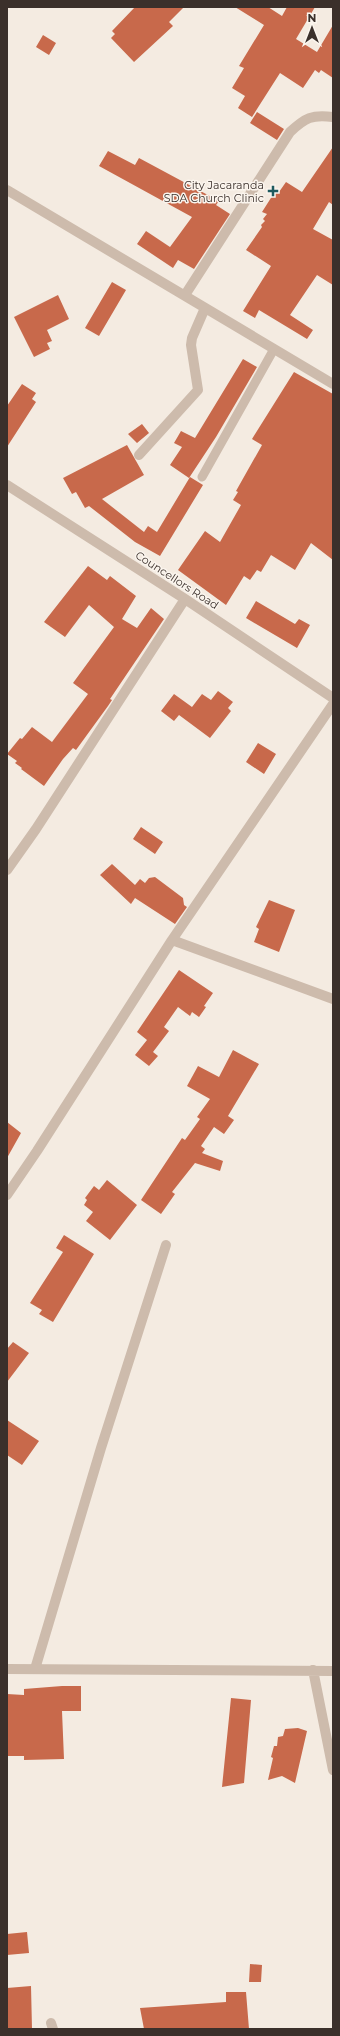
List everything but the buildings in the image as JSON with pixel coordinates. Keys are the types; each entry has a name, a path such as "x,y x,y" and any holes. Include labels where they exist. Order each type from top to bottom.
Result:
{"street":[{"path":"185,295 290,132 303,120 318,115 333,117"},
{"path":"7,190 333,384"},
{"path":"139,455 198,390 191,345 192,338 205,308"},
{"name":"Councellors Road","path":"7,485 185,599 333,698"},
{"path":"7,870 36,829 185,599"},
{"path":"7,1195 37,1151 172,940 333,704"},
{"path":"172,940 333,999"},
{"path":"35,1669 101,1448 166,1245"},
{"path":"7,1669 333,1671"},
{"path":"313,1670 333,1770"}],"lane":[{"path":"202,477 274,350"}],"place":[{"name":"City Jacaranda SDA Church Clinic","path":"273,191"}]}
